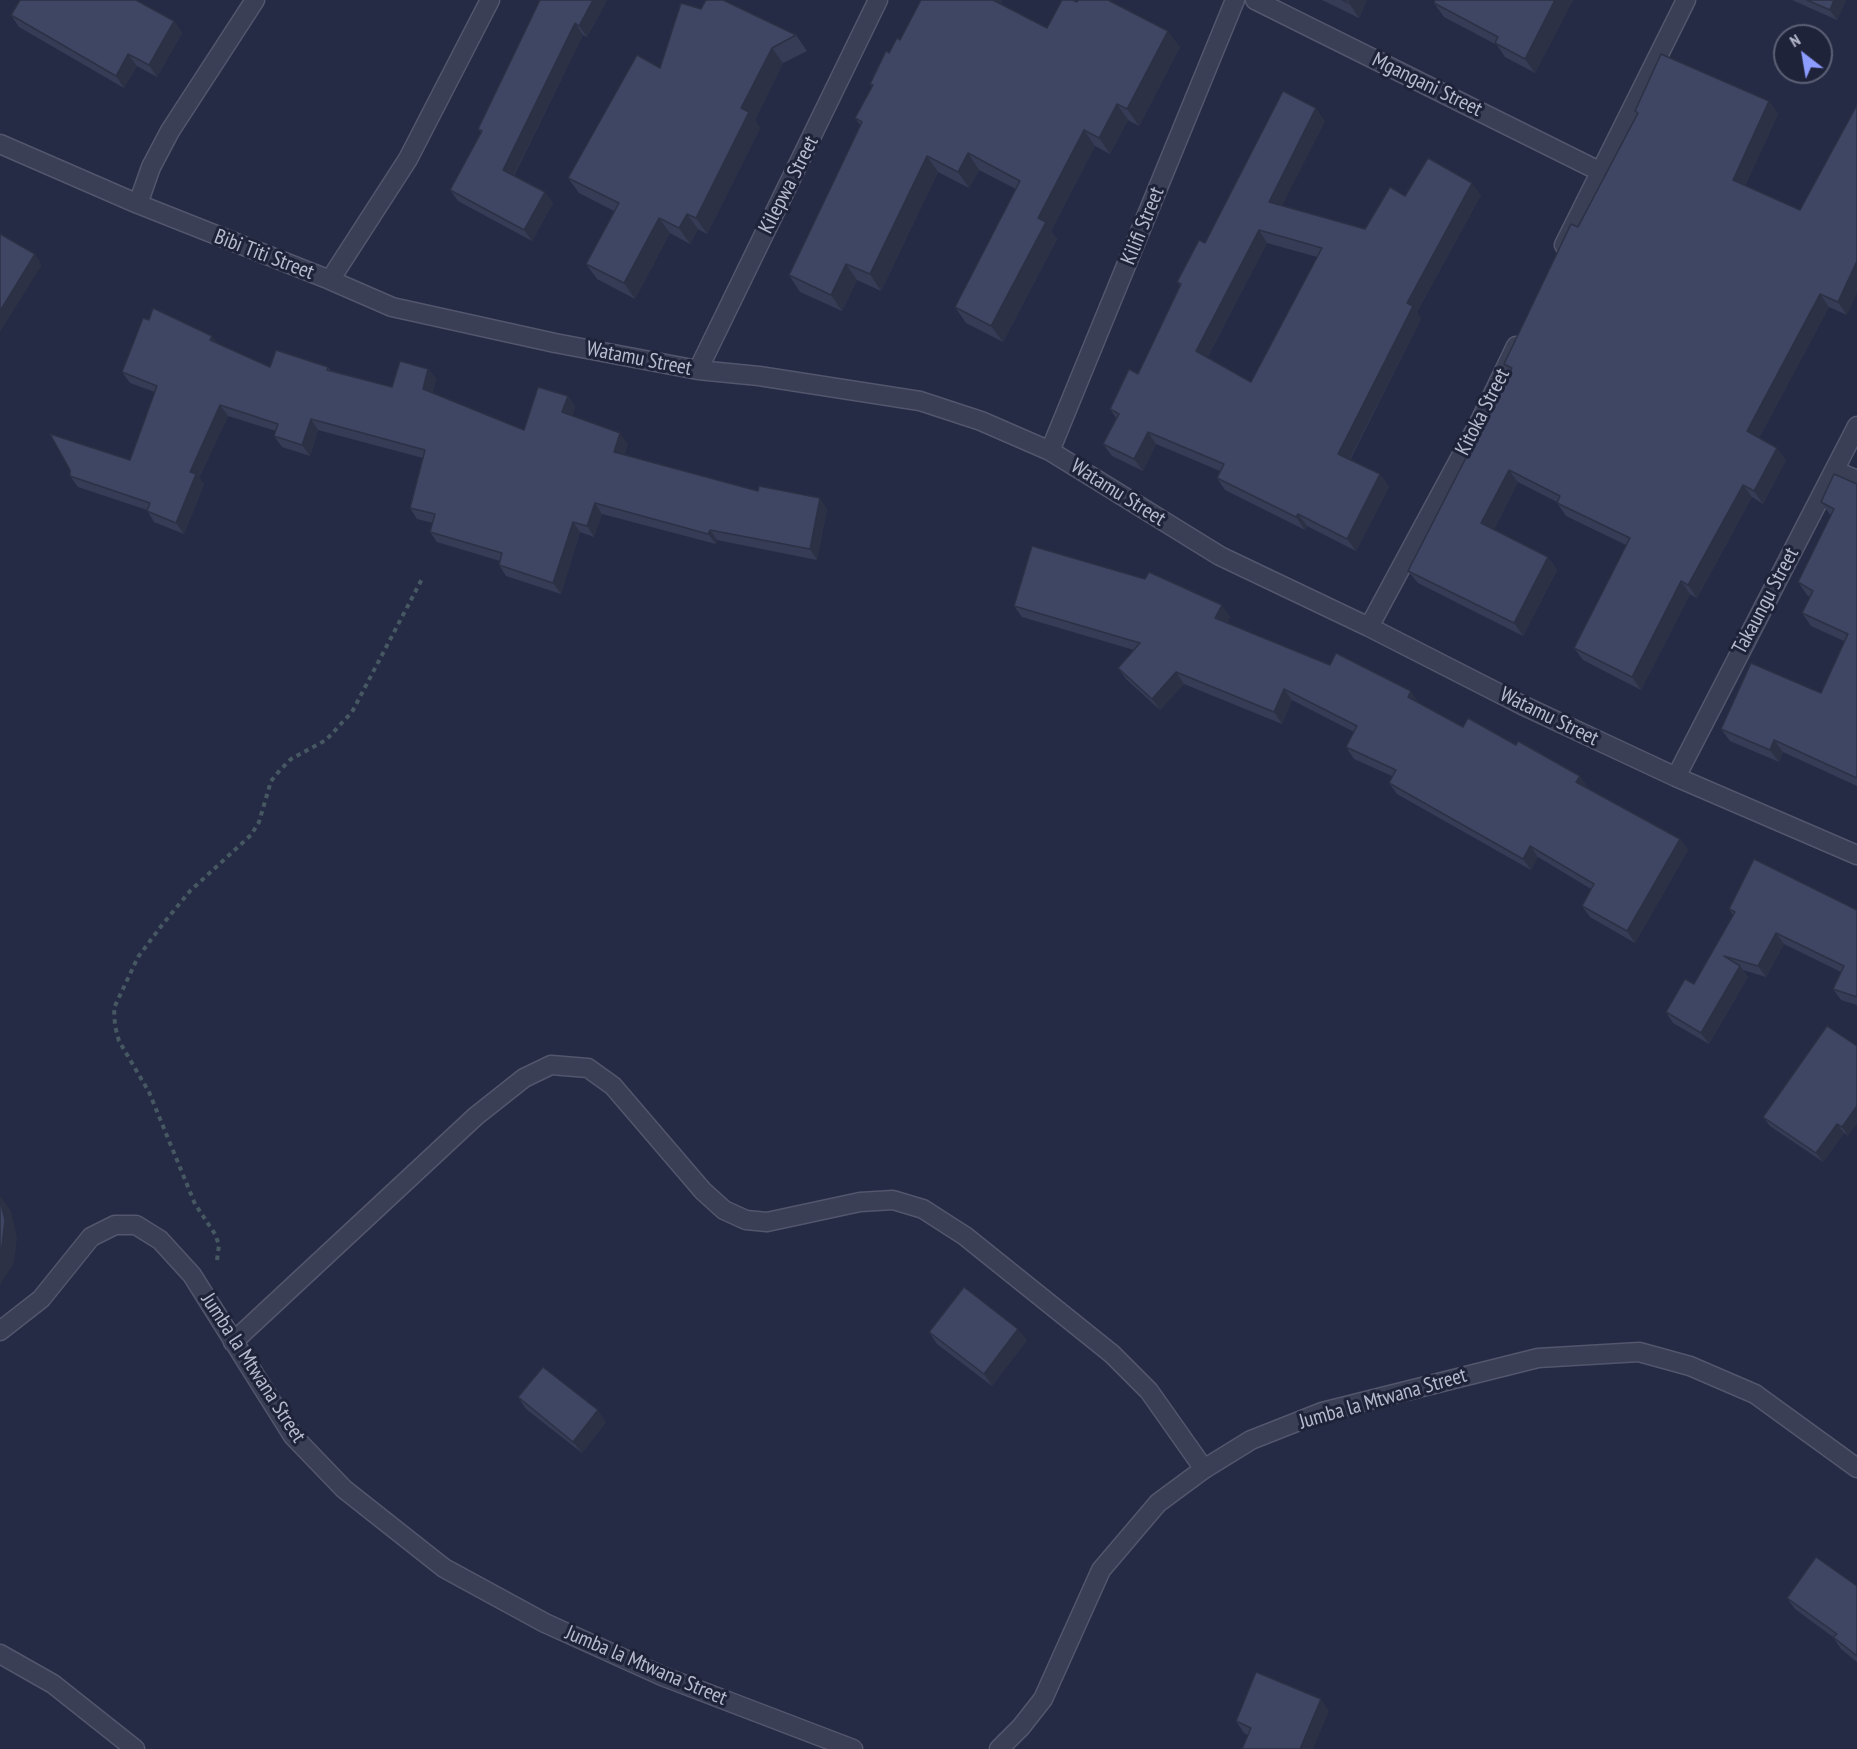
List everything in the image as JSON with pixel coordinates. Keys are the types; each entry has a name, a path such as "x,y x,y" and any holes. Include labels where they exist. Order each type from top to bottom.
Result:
{"street":[{"path":"138,204 151,167 170,131 255,0"},
{"name":"Bibi Titi Street","path":"0,144 138,204 330,280 408,159 490,0"},
{"name":"Kilepwa Street","path":"698,370 879,0"},
{"name":"Kilifi Street","path":"1050,452 1235,0"},
{"name":"Mgangani Street","path":"1255,0 1599,171"},
{"path":"1555,264 1599,171 1686,0"},
{"name":"Watamu Street","path":"330,280 392,307 555,343 698,370 759,376 920,401 981,421 1050,452 1220,556 1369,627 1522,705 1676,777 1857,855"},
{"name":"Kitoka Street","path":"1369,627 1480,421 1525,326"},
{"name":"Takaungu Street","path":"1676,777 1762,607 1836,471 1857,426"},
{"path":"1836,471 1857,480"},
{"path":"233,1342 476,1116 524,1078 551,1065 588,1068 613,1086 703,1191 724,1210 746,1220 766,1222 860,1202 893,1200 923,1209 965,1236 1112,1354 1149,1390 1204,1468"},
{"name":"Jumba la Mtwana Street","path":"0,1330 41,1299 91,1237 116,1225 136,1225 160,1240 192,1275 292,1436 344,1490 444,1568 545,1623 662,1676 852,1749"},
{"name":"Jumba la Mtwana Street","path":"999,1749 1022,1727 1043,1699 1101,1570 1158,1503 1204,1468 1251,1440 1333,1409 1538,1358 1639,1352 1690,1366 1755,1394 1857,1468"},
{"path":"0,1654 53,1684 135,1749"}],"path":[{"path":"211,1305 219,1245 215,1234 184,1183 149,1092 119,1041 114,1008 138,957 162,925 190,891 251,835 259,822 272,782 280,770 291,759 326,741 352,712 423,577"}],"building":[{"path":"20,0 136,0 174,21 149,65 128,54 116,76 11,15"},
{"path":"540,0 593,0 579,26 575,23 503,170 545,192 524,230 450,190 482,131 478,129"},
{"path":"706,0 723,0 796,35 772,48 741,108 749,112 696,218 687,214 679,228 659,218 624,283 586,264 619,203 568,178 637,55 660,68 681,3 701,9"},
{"path":"921,0 993,0 1047,28 1062,0 1077,2 1078,0 1108,0 1168,31 1127,109 1117,104 1099,138 1084,130 1038,218 1046,222 991,326 955,307 1020,181 968,153 958,172 927,156 870,274 846,264 831,295 789,275 862,122 855,118 873,85 870,84 886,51 889,53 897,38 900,40"},
{"path":"1435,0 1555,0 1525,59 1495,43 1498,37 1434,3"},
{"path":"1807,0 1834,0 1830,10"},
{"path":"1661,54 1769,101 1733,180 1800,210 1857,105 1857,261 1838,302 1820,294 1747,431 1777,448 1754,491 1743,485 1688,585 1681,581 1632,677 1574,648 1630,538 1557,503 1560,496 1509,470 1481,523 1548,557 1514,623 1408,571 1512,368 1504,364 1571,224 1578,227 1638,113 1635,111"},
{"path":"1283,91 1316,108 1269,202 1365,229 1390,187 1405,196 1428,158 1472,183 1407,303 1413,306 1338,454 1380,474 1347,539 1298,514 1296,517 1217,478 1224,464 1148,432 1134,459 1103,444 1119,414 1110,409 1129,369 1138,374 1181,284 1177,282 1199,240 1205,243","holes":["1259,230 1322,248 1251,382 1196,351"]},
{"path":"0,234 35,254 0,311"},
{"path":"153,308 212,336 210,340 270,367 276,350 328,367 327,370 392,387 400,361 428,369 423,389 524,430 538,387 568,396 562,412 620,433 614,452 758,491 759,486 820,498 810,549 710,530 708,534 595,503 587,526 573,522 553,583 499,565 502,553 430,532 435,514 410,508 425,450 311,419 302,445 274,436 278,424 220,405 190,472 196,474 176,523 147,511 150,503 70,476 70,470 50,434 130,460 157,386 122,372 143,318 149,320"},
{"path":"1834,474 1857,484 1857,778 1774,740 1770,750 1721,729 1751,663 1821,693 1848,634 1802,613 1813,591 1798,582 1834,509 1821,502"},
{"path":"1032,546 1145,579 1149,572 1222,605 1215,618 1330,665 1336,653 1411,691 1408,697 1463,727 1468,718 1516,745 1518,741 1580,776 1576,782 1680,839 1627,931 1582,906 1594,884 1530,846 1523,859 1389,783 1396,770 1346,747 1357,726 1284,689 1274,712 1176,672 1152,699 1118,668 1140,643 1014,606"},
{"path":"1754,859 1857,910 1857,997 1833,989 1844,966 1776,933 1758,966 1724,956 1740,966 1701,1033 1666,1012 1685,979 1694,984 1735,912 1729,909"},
{"path":"1827,1026 1857,1046 1857,1106 1842,1127 1837,1124 1816,1153 1763,1117"},
{"path":"0,1199 5,1220 0,1248"},
{"path":"964,1287 1018,1329 984,1374 929,1332"},
{"path":"543,1367 598,1410 573,1442 518,1397"},
{"path":"1816,1557 1857,1586 1857,1656 1833,1637 1837,1634 1787,1598"},
{"path":"1256,1672 1321,1699 1300,1749 1242,1749 1251,1728 1236,1721"}]}
